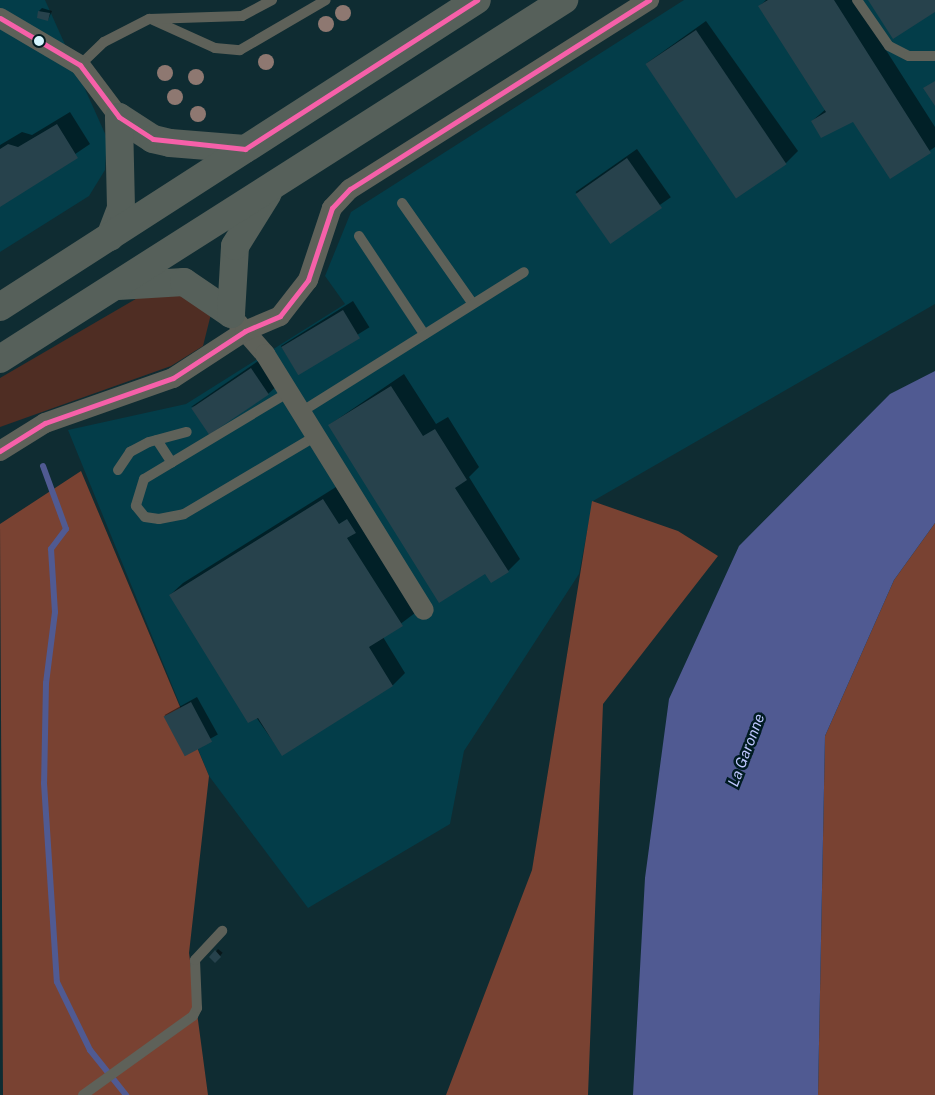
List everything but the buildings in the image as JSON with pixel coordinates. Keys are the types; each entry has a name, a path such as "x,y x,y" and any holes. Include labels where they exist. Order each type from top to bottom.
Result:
{"main road":[{"path":"0,307 477,0"},
{"path":"0,359 564,0"},
{"path":"118,118 153,139 170,143 245,149"},
{"path":"110,237 121,208 118,118"},
{"path":"238,323 235,246 272,187"},
{"path":"116,286 184,282 238,323"}],"street":[{"path":"0,451 45,423 173,378 238,323 280,316 296,300 332,208 350,190 649,0"},
{"path":"0,18 80,65 118,118"},
{"path":"238,323 289,392 424,610"}],"lane":[{"path":"80,65 104,42 150,19 242,16 272,0"},
{"path":"150,19 215,48 240,50 326,0"},
{"path":"857,0 889,46 909,56 935,56"},
{"path":"402,203 473,304"},
{"path":"359,236 424,334"},
{"path":"301,412 524,272"},
{"path":"289,392 144,479 136,506 145,517 184,514 316,436"},
{"path":"118,470 130,452 156,440 188,432"},
{"path":"156,440 172,463"},
{"path":"83,1095 193,1016 197,1008 196,960 222,931"}],"shaded area":[{"path":"0,0 45,0 107,138 105,170 89,196 0,252"},
{"path":"684,0 935,0 935,304 593,501 579,574 464,751 450,824 308,908 209,776 68,430 186,404 345,304 325,276 351,212"},
{"path":"146,293 177,293 211,314 203,346 171,366 0,427 0,378"},
{"path":"81,471 209,776 189,953 208,1095 3,1095 0,524"},
{"path":"592,501 678,531 718,556 603,704 588,1095 446,1095 532,870"},
{"path":"935,523 935,1095 818,1095 825,736 894,580"}],"water":[{"name":"La Garonne","path":"935,371 935,523 894,580 825,736 818,1095 633,1095 645,878 669,699 739,546 890,394"}],"waterway":[{"path":"43,466 66,529 51,549 55,612 46,683 44,783 57,982 90,1050 126,1095"}],"transit line":[{"path":"0,18 80,65 119,117 153,139 245,149 477,0"},
{"path":"0,451 45,423 173,378 245,331 280,316 308,280 332,208 350,189 649,0"}]}
